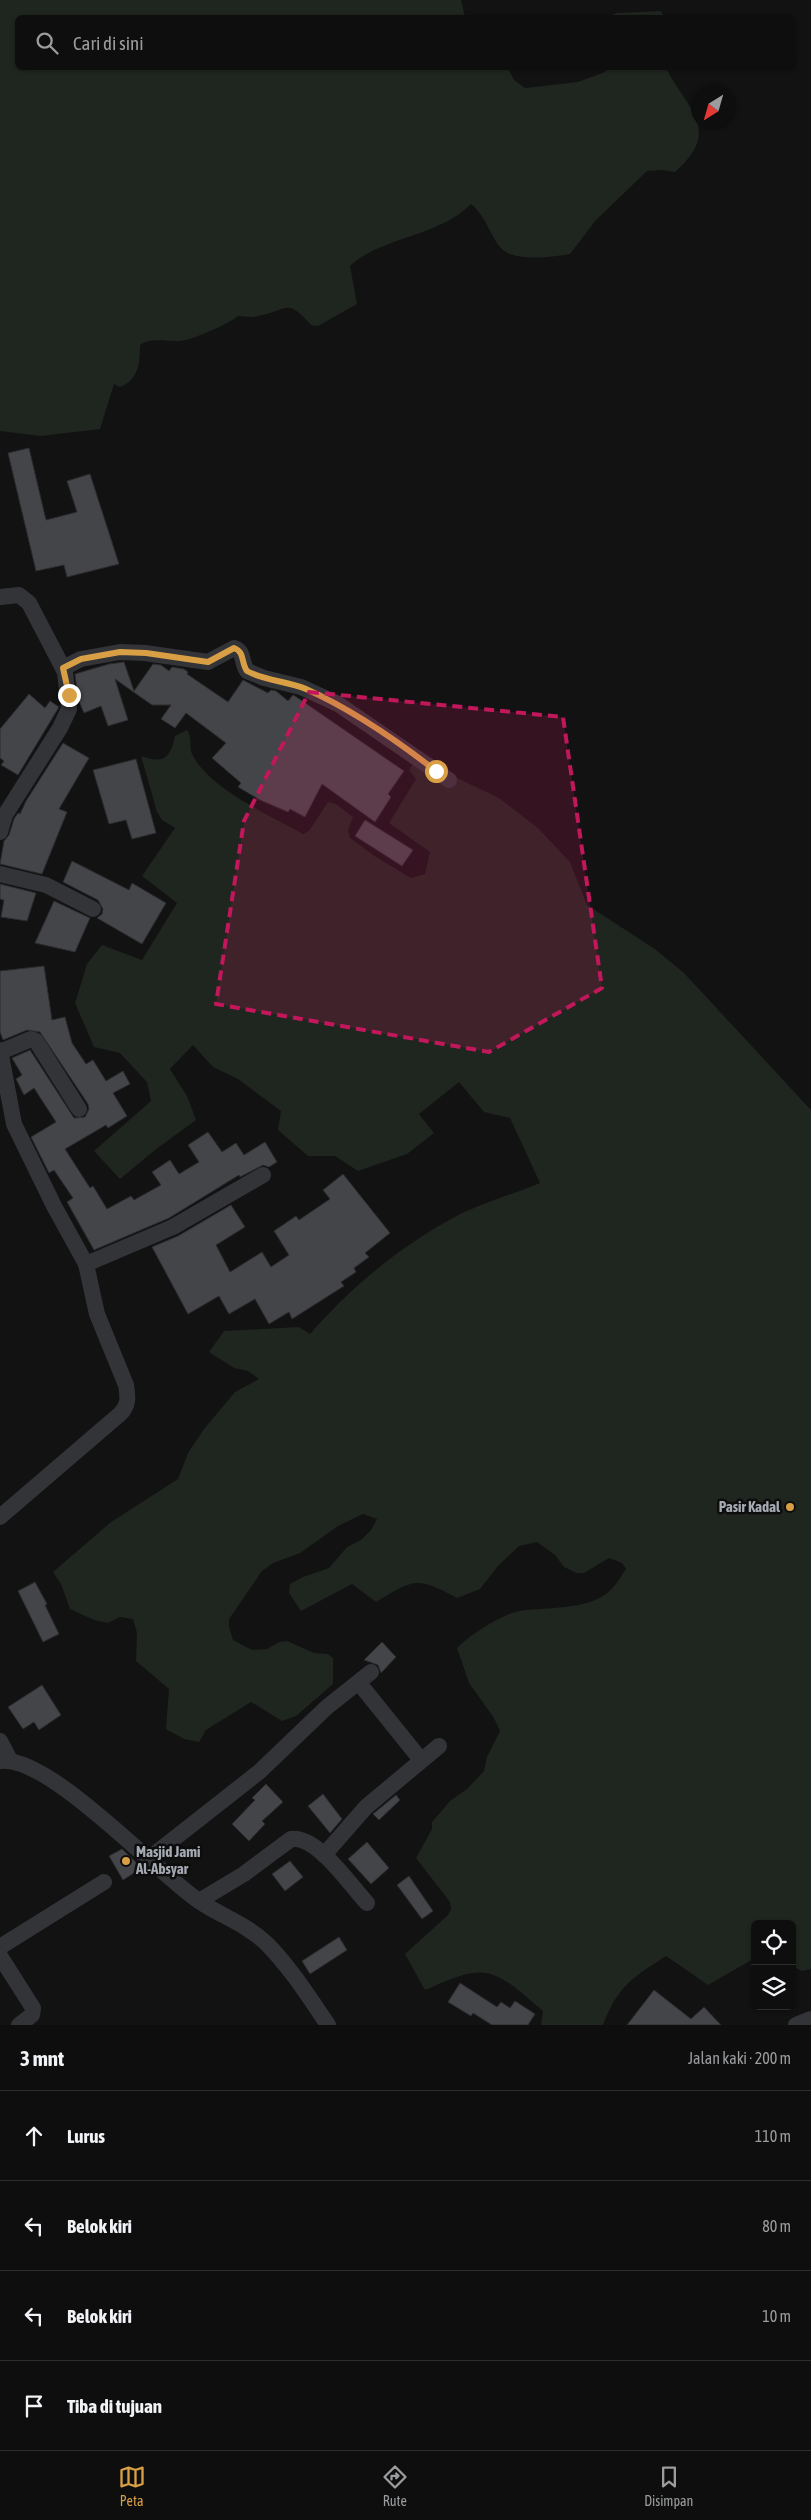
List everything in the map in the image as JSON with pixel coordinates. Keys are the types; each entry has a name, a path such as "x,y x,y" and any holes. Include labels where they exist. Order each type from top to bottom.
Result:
{"street":[{"path":"0,597 18,595 25,599 63,668 69,695 66,717 5,815 0,832"},
{"path":"63,668 81,659 120,652 146,653 208,662 234,648 239,649 247,671 264,678 301,687 338,704 449,780"},
{"path":"0,874 46,886 93,908"},
{"path":"0,1517 120,1414 127,1404 126,1385 97,1314 86,1264 54,1206 14,1124 0,1051 31,1038 36,1041 78,1109"},
{"path":"86,1264 173,1227 263,1174"},
{"path":"147,1860 259,1772 326,1707 365,1677 421,1760"},
{"path":"0,1741 5,1760 42,1774 82,1802 125,1837 147,1860 199,1901 253,1931 267,1944 328,2025"},
{"path":"324,1855 366,1807 439,1746"},
{"path":"199,1901 244,1874 291,1839 298,1838 308,1841 324,1855 366,1903"},
{"path":"0,1947 104,1882"},
{"path":"0,1956 33,2008 32,2015 19,2025"},
{"path":"796,2025 811,2019"}],"highlighted area":[{"path":"309,692 563,717 602,988 489,1052 216,1004 244,821"}],"shaded area":[{"path":"0,0 461,0 465,15 15,15 15,70 509,70 514,80 525,88 578,82 606,70 667,70 691,108 691,130 699,131 697,144 689,157 675,172 662,170 647,171 596,220 570,254 535,258 508,253 498,244 481,215 471,204 443,224 393,242 362,256 350,266 357,304 318,326 311,325 297,311 287,308 256,317 238,316 219,327 187,340 149,341 140,345 139,364 131,380 120,387 114,384 100,429 41,436 0,431"},
{"path":"661,11 663,15 612,15 617,13"},
{"path":"187,730 193,756 213,780 227,791 303,834 309,831 328,802 336,804 353,817 348,831 350,838 376,857 411,878 425,874 430,852 389,823 416,779 409,770 419,753 457,778 499,798 538,828 570,862 587,905 655,949 684,973 811,1110 811,1969 802,1971 796,1968 796,1920 751,1920 751,1960 708,1985 666,1956 627,1984 614,2001 603,2025 541,2025 543,2011 520,1991 502,1979 493,1975 473,1973 425,1990 405,1954 448,1915 451,1909 450,1902 416,1858 432,1829 432,1822 450,1801 467,1789 484,1771 487,1757 500,1731 494,1718 469,1683 457,1648 469,1637 513,1613 584,1604 603,1596 613,1587 626,1569 622,1563 609,1558 584,1573 577,1573 564,1567 555,1555 537,1542 519,1546 498,1566 480,1589 457,1598 433,1586 416,1583 399,1589 376,1602 352,1584 301,1611 289,1593 290,1584 303,1577 329,1568 347,1547 361,1540 371,1530 377,1519 363,1514 338,1526 300,1553 273,1563 262,1571 229,1619 233,1640 252,1650 267,1649 279,1642 287,1641 314,1653 328,1654 333,1658 333,1684 296,1716 282,1721 251,1702 206,1730 199,1742 184,1739 166,1729 169,1689 136,1661 137,1633 133,1619 120,1617 108,1623 94,1620 70,1609 61,1584 53,1572 111,1522 178,1479 188,1453 204,1429 235,1392 259,1379 248,1371 234,1368 209,1352 224,1331 299,1327 310,1334 341,1301 375,1270 431,1230 483,1204 540,1183 510,1118 484,1112 459,1082 419,1114 434,1133 407,1154 358,1171 335,1156 308,1156 278,1130 281,1111 238,1079 213,1067 193,1045 170,1069 187,1096 196,1120 120,1179 94,1151 151,1101 147,1082 120,1053 94,1047 75,1003 87,964 102,945 142,960 177,903 142,876 175,828 162,820 157,812 141,756 155,759 164,758 171,750 175,736"}],"building":[{"path":"29,448 46,520 77,512 67,481 90,474 119,564 67,577 64,565 36,571 8,453"},
{"path":"124,662 134,691 153,664 161,665 169,671 172,667 184,669 188,672 187,674 228,702 243,680 268,693 271,690 276,691 288,701 293,695 404,771 388,794 391,797 375,822 322,784 305,817 290,809 288,812 260,800 238,787 241,783 212,758 226,743 186,713 175,728 161,719 171,705 152,705 115,679 128,720 108,726 101,706 84,713 78,699 75,674 109,664"},
{"path":"29,694 45,708 50,701 59,707 18,775 1,765 4,761 0,758 0,729"},
{"path":"63,743 89,758 59,809 67,812 42,874 0,864 4,841 9,835 14,819 18,813 20,814 26,801"},
{"path":"136,759 156,833 132,839 126,820 109,824 93,770"},
{"path":"365,820 413,850 402,866 355,836"},
{"path":"72,861 129,890 132,883 166,903 142,944 97,918 102,914 103,909 98,900 63,882"},
{"path":"0,884 36,893 27,921 1,917 4,900 0,899"},
{"path":"54,901 90,918 75,952 35,943"},
{"path":"44,966 52,1020 65,1017 72,1043 86,1064 93,1060 106,1081 123,1071 130,1084 113,1093 127,1116 108,1128 106,1125 65,1149 90,1188 93,1186 107,1209 131,1196 134,1200 161,1185 152,1172 170,1160 179,1174 199,1162 188,1145 208,1132 222,1152 236,1143 244,1155 265,1142 277,1162 269,1167 263,1165 240,1177 239,1175 169,1218 94,1250 67,1202 73,1198 54,1170 49,1173 31,1137 56,1122 34,1088 24,1095 16,1079 22,1075 12,1058 30,1050 74,1118 85,1117 89,1109 88,1104 40,1032 27,1030 3,1040 0,1032 0,971"},
{"path":"343,1174 390,1233 365,1253 369,1257 354,1268 356,1272 341,1282 344,1286 292,1319 289,1312 269,1324 255,1299 229,1314 219,1296 188,1314 152,1247 178,1236 231,1205 245,1227 216,1245 230,1272 262,1252 271,1267 289,1255 274,1231 296,1216 299,1220 330,1199 323,1190"},
{"path":"35,1582 47,1604 45,1605 59,1634 43,1642 18,1591"},
{"path":"382,1642 396,1657 381,1673 378,1665 364,1660"},
{"path":"42,1685 61,1715 39,1730 34,1722 23,1729 8,1707"},
{"path":"266,1784 283,1802 262,1821 265,1824 249,1841 232,1824 255,1800 252,1798"},
{"path":"323,1794 342,1819 330,1833 308,1806"},
{"path":"396,1795 400,1800 379,1820 373,1814"},
{"path":"367,1842 389,1868 371,1884 348,1859"},
{"name":"Masjid Jami Al-Absyar","path":"122,1849 142,1868 123,1880 109,1856"},
{"path":"290,1861 303,1877 285,1891 272,1874"},
{"path":"409,1876 433,1911 422,1919 397,1885"},
{"path":"339,1937 347,1950 310,1974 302,1961"},
{"path":"460,1983 497,2007 501,2002 510,2008 515,2001 535,2014 528,2025 492,2025 473,2013 471,2016 448,2002"},
{"path":"654,1990 691,2019 704,2007 721,2025 627,2025"}],"place":[{"name":"Pasir Kadal","path":"790,1507"},
{"name":"Masjid Jami Al-Absyar","path":"126,1861"}],"route":[{"path":"69,695 63,668 81,659 120,652 146,653 208,662 229,649 239,649 247,671 264,678 301,687 338,704 414,754 436,771"}]}
